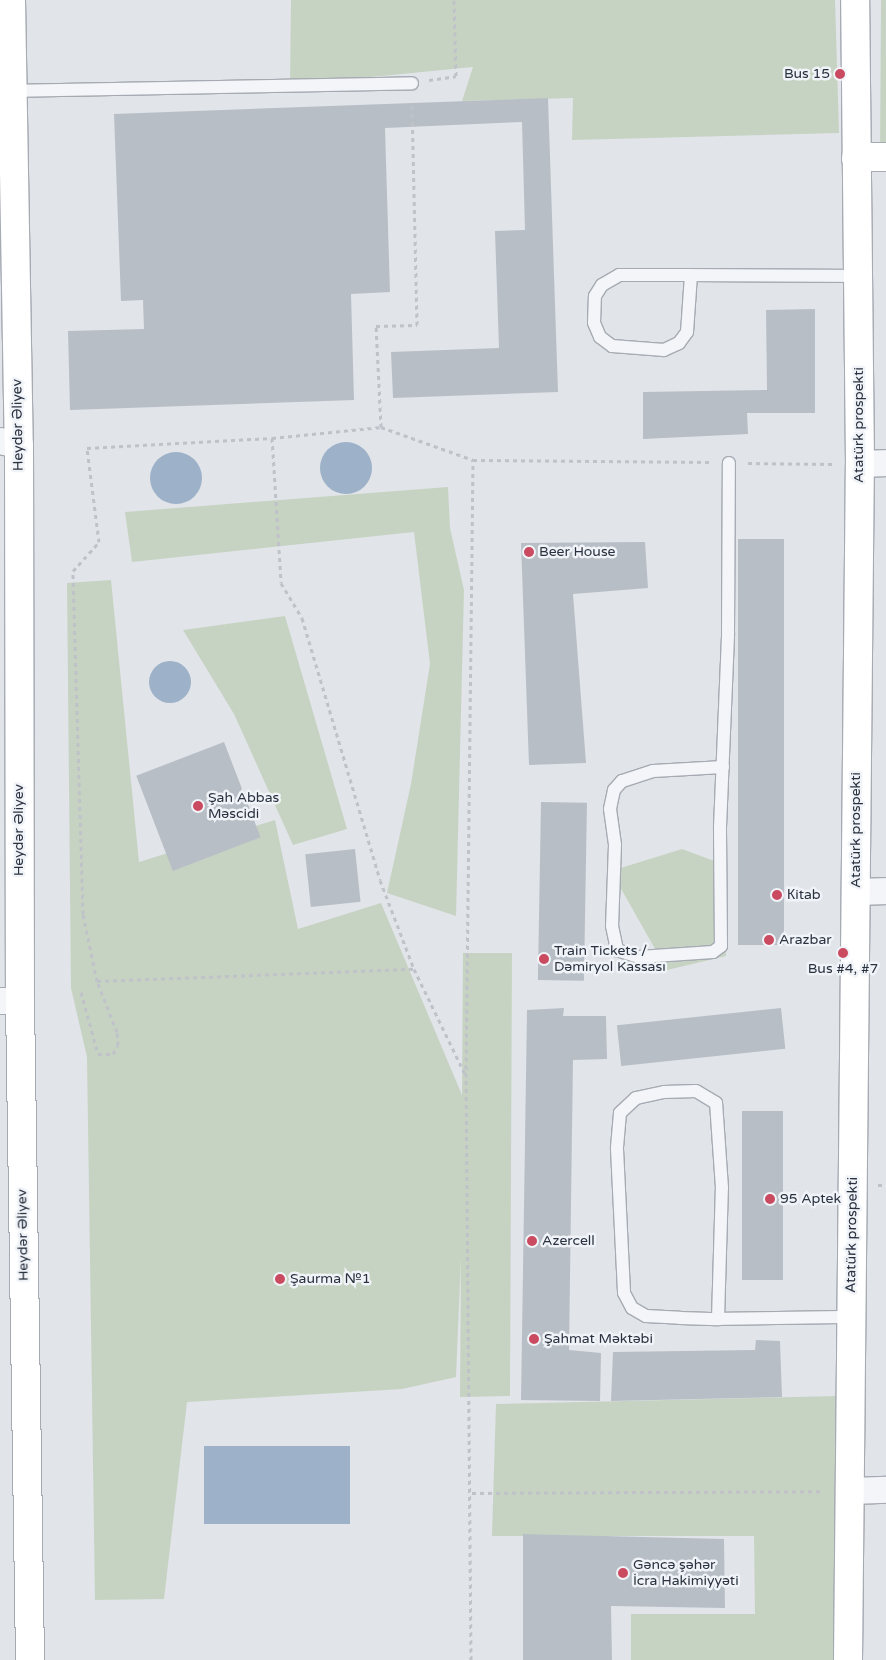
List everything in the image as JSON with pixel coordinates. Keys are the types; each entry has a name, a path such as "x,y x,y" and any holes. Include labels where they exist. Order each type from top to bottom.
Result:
{"main road":[{"name":"Heydər Əliyev","path":"11,0 13,91 9,443 10,1001 30,1660"},
{"name":"Atatürk prospekti","path":"848,1660 856,892 873,463 858,276 855,0"},
{"path":"856,158 886,156"}],"street":[{"path":"856,892 886,891"},
{"path":"849,1491 886,1490"}],"lane":[{"path":"13,91 412,83"},
{"path":"691,275 687,332 679,343 664,350 612,346 600,337 594,323 595,296 602,285 619,275 691,275 858,276"},
{"path":"722,767 653,772 622,781 614,790 610,810 615,844 612,926 617,950 648,956 713,952 721,946 722,767 728,633 729,463"},
{"path":"718,1319 722,1188 716,1103 696,1091 664,1092 636,1098 620,1113 617,1149 624,1293 632,1308 646,1316 718,1319 851,1317"}],"path":[{"path":"381,427 376,326 417,324 412,83 456,76 454,0"},
{"path":"81,992 98,1054 113,1054 118,1045 117,1032 97,981 83,914 73,571 99,542 87,448 272,438 381,427 473,460 873,463"},
{"path":"272,438 281,584 302,618 380,880 414,969 466,1077"},
{"path":"472,1660 472,1493 466,1077 473,460"},
{"path":"97,981 414,969"},
{"path":"472,1493 849,1491"}],"green space":[{"path":"291,0 835,0 839,133 572,140 573,98 462,101 473,67 290,85"},
{"path":"881,0 886,0 886,156 880,157"},
{"path":"448,487 450,528 464,590 456,916 387,893 411,784 430,664 414,532 132,562 125,512"},
{"path":"111,580 139,862 275,820 298,929 381,903 462,1095 463,953 512,953 510,1396 460,1397 461,1258 456,1377 402,1389 187,1402 164,1599 95,1600 87,1057 71,988 67,583"},
{"path":"285,616 347,829 293,845 234,714 183,630"},
{"path":"682,849 725,865 726,956 667,970 611,871"},
{"path":"838,1396 837,1660 631,1660 631,1614 755,1614 754,1536 492,1536 496,1404"}],"water":[{"path":"346,442 360,446 368,454 372,468 368,482 360,490 346,494 332,490 324,482 320,468 324,454 332,446"},
{"path":"176,452 190,456 198,464 202,478 198,492 190,500 176,504 162,500 154,492 150,478 154,464 162,456"},
{"path":"170,661 185,667 191,682 185,697 170,703 155,697 149,682 155,667"},
{"path":"204,1446 350,1446 350,1524 204,1524"}],"building":[{"path":"548,98 558,392 393,398 391,352 499,348 495,231 525,230 522,122 385,128 390,292 351,294 354,400 70,410 68,331 144,329 143,300 121,301 114,114"},
{"path":"815,309 815,413 747,413 748,434 643,439 643,392 767,390 766,310"},
{"path":"738,539 784,539 784,945 738,945"},
{"path":"645,542 648,588 573,594 586,763 529,765 521,543"},
{"name":"Şah Abbas Məscidi","path":"224,742 261,837 173,871 136,776"},
{"path":"541,802 587,803 584,981 538,980"},
{"path":"355,849 361,902 311,907 305,854"},
{"path":"564,1008 563,1016 606,1016 607,1059 573,1060 569,1350 601,1353 600,1401 521,1400 527,1010"},
{"path":"781,1008 785,1049 621,1066 617,1025"},
{"path":"742,1111 783,1111 783,1280 742,1280"},
{"path":"756,1340 780,1341 782,1397 611,1401 613,1352 755,1350"},
{"name":"Gəncə şəhər İcra Hakimiyyəti","path":"523,1534 724,1539 725,1608 611,1606 612,1660 523,1660"}],"place":[{"name":"Bus 15","path":"840,74"},
{"name":"Beer House","path":"529,552"},
{"name":"Şah Abbas Məscidi","path":"198,806"},
{"name":"Кitab","path":"777,895"},
{"name":"Arazbar","path":"769,940"},
{"name":"Bus #4, #7","path":"843,953"},
{"name":"Train Tickets / Dəmiryol Kassası","path":"544,959"},
{"name":"95 Aptek","path":"770,1199"},
{"name":"Azercell","path":"532,1241"},
{"name":"Şaurma №1","path":"280,1279"},
{"name":"Şahmat Məktəbi","path":"534,1339"},
{"name":"Gəncə şəhər İcra Hakimiyyəti","path":"623,1573"}]}
